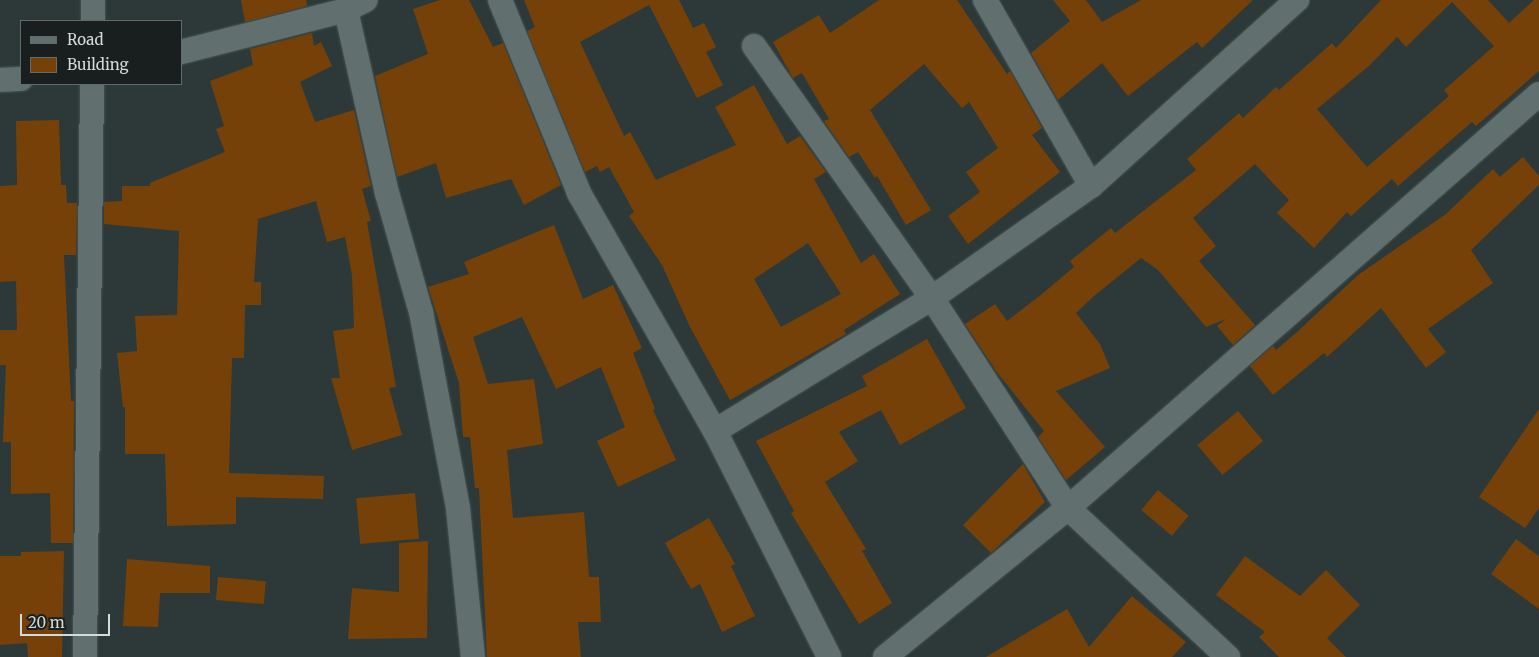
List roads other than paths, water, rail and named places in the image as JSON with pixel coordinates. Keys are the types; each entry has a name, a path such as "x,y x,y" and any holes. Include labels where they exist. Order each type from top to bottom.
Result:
{"street":[{"path":"93,0 93,20"},
{"path":"500,0 578,193 714,431 829,657"},
{"path":"985,0 1091,186"},
{"path":"714,431 932,298 1091,186 1297,0"},
{"path":"182,52 356,5 382,175 421,312 458,508 472,657"},
{"path":"754,46 932,298 1068,508 1228,657"},
{"path":"0,80 20,79"},
{"path":"85,657 92,85"},
{"path":"885,657 1068,508 1539,94"}]}
